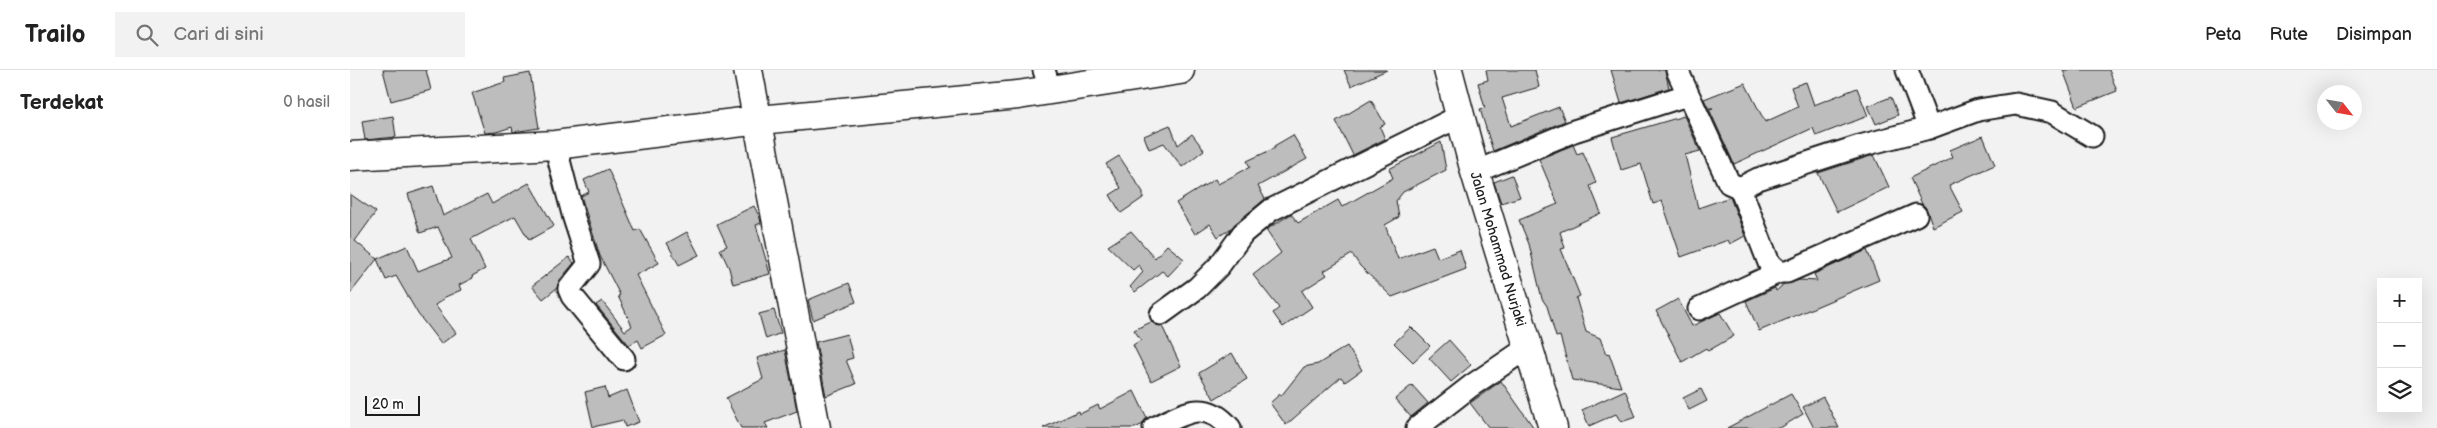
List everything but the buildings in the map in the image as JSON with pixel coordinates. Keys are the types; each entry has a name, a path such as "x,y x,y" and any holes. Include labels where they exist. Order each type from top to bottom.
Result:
{"street":[{"path":"748,70 816,428"},
{"path":"350,156 554,145 759,120 1047,80 1180,70"},
{"name":"Jalan Mohammad Nurjaki","path":"1448,70 1462,115 1475,172 1530,346 1553,428"},
{"path":"1678,70 1687,95 1729,183 1740,188 1769,264 1779,272"},
{"path":"1907,70 1929,128"},
{"path":"1475,172 1574,131 1687,95"},
{"path":"1740,188 1758,179 1860,146 1929,128 1978,110 2016,104 2052,112 2092,136"},
{"path":"1161,314 1197,288 1219,266 1243,233 1271,210 1462,115"},
{"path":"554,145 589,264 569,289 572,296 624,359"},
{"path":"1699,309 1779,272 1786,272 1916,215"},
{"path":"1417,428 1471,386 1530,346"},
{"path":"1154,428 1189,411 1207,411 1222,419 1230,428"}]}
